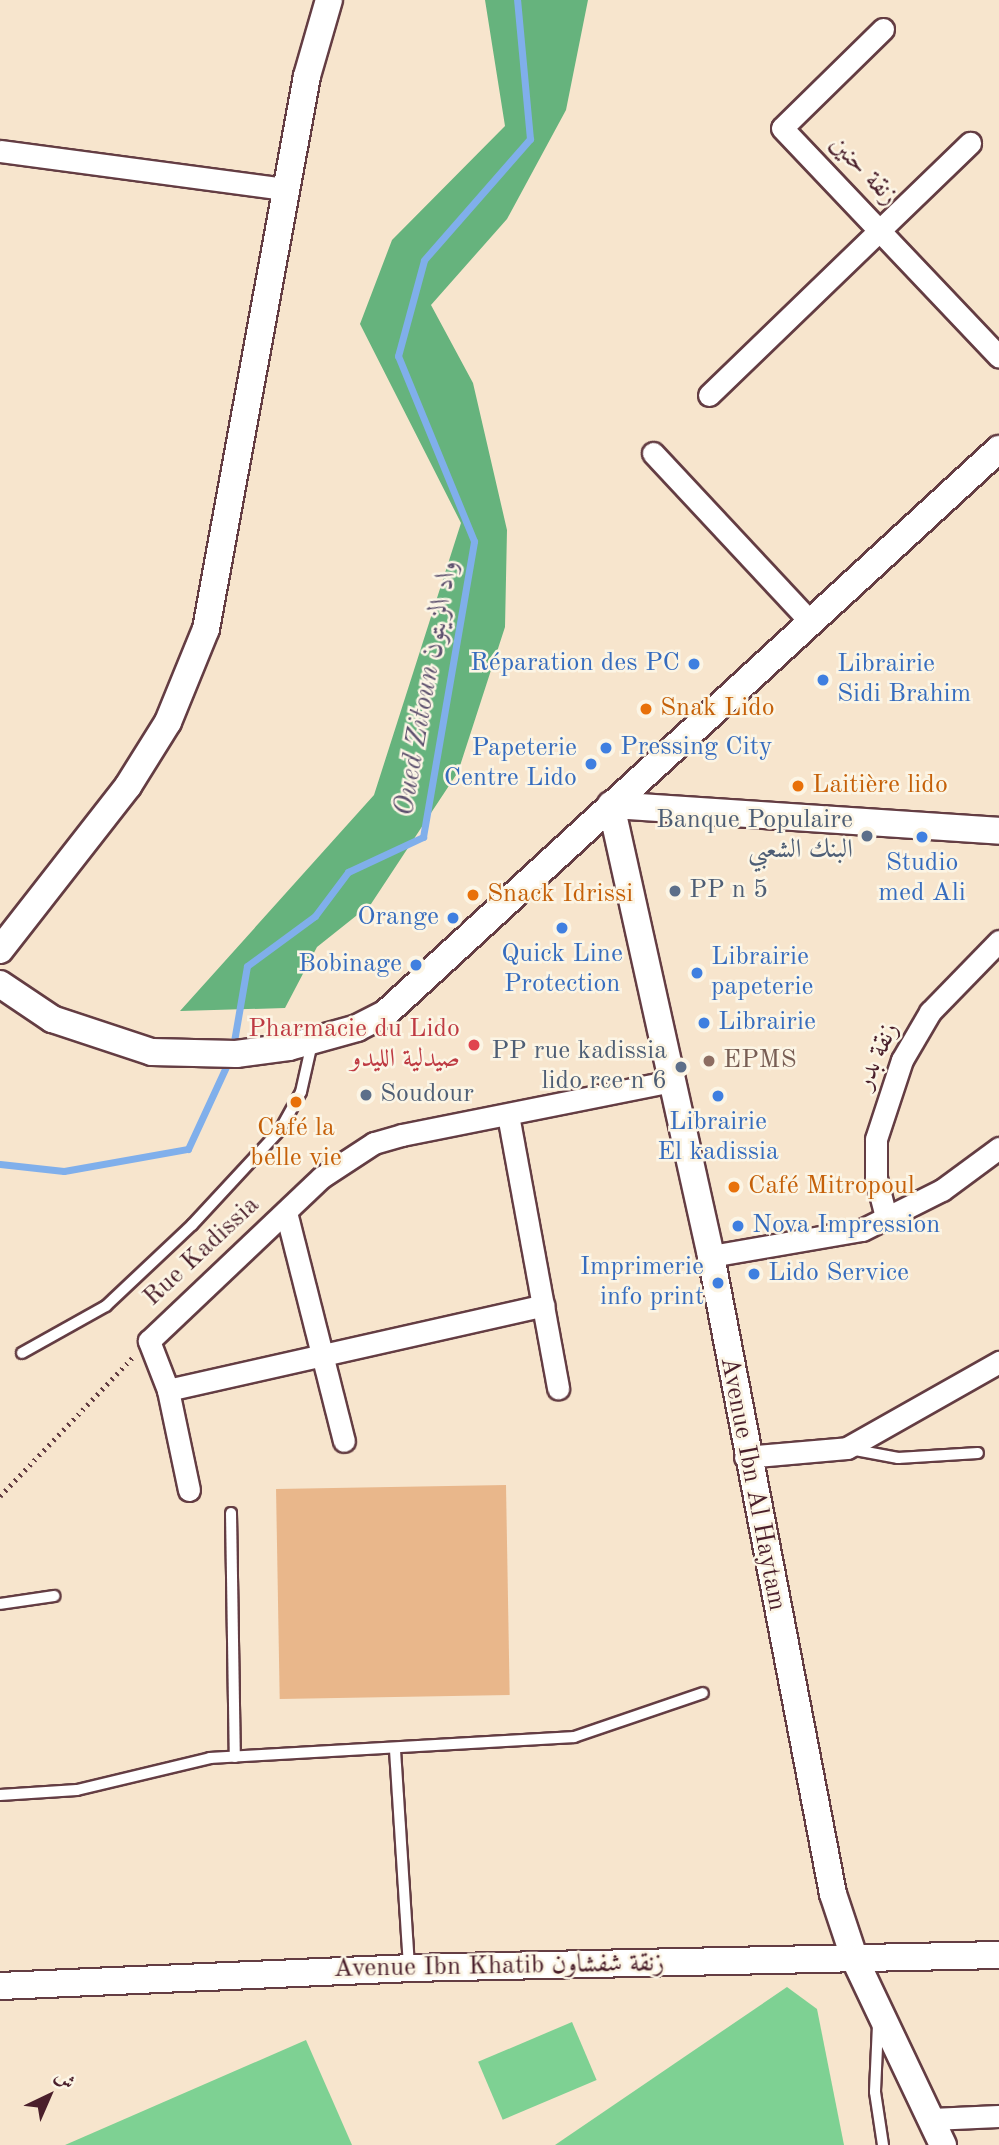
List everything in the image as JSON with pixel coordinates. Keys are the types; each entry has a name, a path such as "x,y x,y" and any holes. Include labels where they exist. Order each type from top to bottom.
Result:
{"street":[{"path":"0,950 128,786 191,674 219,579 285,189 329,0"},
{"name":"زنقة حنين","path":"883,29 782,128 999,358"},
{"path":"709,395 970,143"},
{"path":"0,151 285,189"},
{"path":"0,984 52,1019 152,1052 236,1054 301,1045 357,1028 414,992 809,621 999,449"},
{"path":"653,453 809,621"},
{"path":"611,805 999,831"},
{"name":"Avenue Ibn Al Haytam","path":"611,805 711,1256 745,1457 833,1894 855,1960 943,2145"},
{"name":"زنقة بدر","path":"887,1221 876,1178 876,1139 902,1060 930,1012 999,942"},
{"name":"Rue Kadissia","path":"189,1490 168,1390 149,1340 286,1212 374,1143 672,1080"},
{"path":"508,1115 558,1388"},
{"path":"711,1256 887,1221 999,1149"},
{"path":"286,1212 325,1350 344,1441"},
{"path":"168,1390 325,1350 544,1305"},
{"path":"745,1457 847,1448 999,1362"},
{"name":"Avenue Ibn Khatib زنقة شفشاون","path":"0,1986 409,1968 999,1955"},
{"path":"931,2119 999,2116"}],"lane":[{"path":"22,1353 106,1306 192,1225 280,1130 301,1092 301,1045"},
{"path":"847,1448 898,1458 978,1453"},
{"path":"231,1513 235,1756"},
{"path":"0,1604 54,1596"},
{"path":"0,1796 77,1790 158,1767 235,1756 395,1750 574,1738 703,1693"},
{"path":"395,1750 409,1968"},
{"path":"878,2011 876,2092 883,2145"}],"path":[{"path":"0,1496 149,1340"}],"green space":[{"path":"485,0 588,0 566,110 507,219 431,305 473,383 507,530 505,627 458,772 371,904 317,947 285,1008 180,1011 374,795 461,523 360,324 392,240 505,126"},
{"path":"787,1987 817,2009 844,2145 555,2145"},
{"path":"572,2022 597,2080 503,2120 478,2062"},
{"path":"306,2040 352,2145 65,2145"}],"building":[{"path":"506,1485 510,1695 280,1699 276,1489"}],"waterway":[{"name":"Oued Zitoun واد الزيتون","path":"233,1047 247,966 315,916 348,872 423,837 474,541 398,356 424,260 530,139 517,0"},
{"name":"Oued Zitoun واد الزيتون","path":"0,1164 64,1171 188,1149 230,1058"}],"place":[{"name":"Réparation des PC","path":"694,664"},
{"name":"Librairie Sidi Brahim","path":"823,680"},
{"name":"Snak Lido","path":"646,709"},
{"name":"Pressing City","path":"606,748"},
{"name":"Papeterie Centre Lido","path":"591,764"},
{"name":"Laitière lido","path":"798,786"},
{"name":"Banque Populaire البنك الشعبي","path":"867,836"},
{"name":"Studio med Ali","path":"922,837"},
{"name":"PP n 5","path":"675,891"},
{"name":"Snack Idrissi","path":"473,895"},
{"name":"Orange","path":"453,918"},
{"name":"Quick Line Protection","path":"562,928"},
{"name":"Bobinage","path":"416,965"},
{"name":"Librairie papeterie","path":"697,973"},
{"name":"Librairie","path":"704,1023"},
{"name":"Pharmacie du Lido صيدلية الليدو","path":"474,1045"},
{"name":"EPMS","path":"709,1061"},
{"name":"PP rue kadissia lido rce n 6","path":"681,1067"},
{"name":"Soudour","path":"366,1095"},
{"name":"Librairie El kadissia","path":"718,1096"},
{"name":"Café la belle vie","path":"296,1102"},
{"name":"Café Mitropoul","path":"734,1187"},
{"name":"Nova Impression","path":"738,1226"},
{"name":"Lido Service","path":"754,1274"},
{"name":"Imprimerie info print","path":"718,1283"}]}
